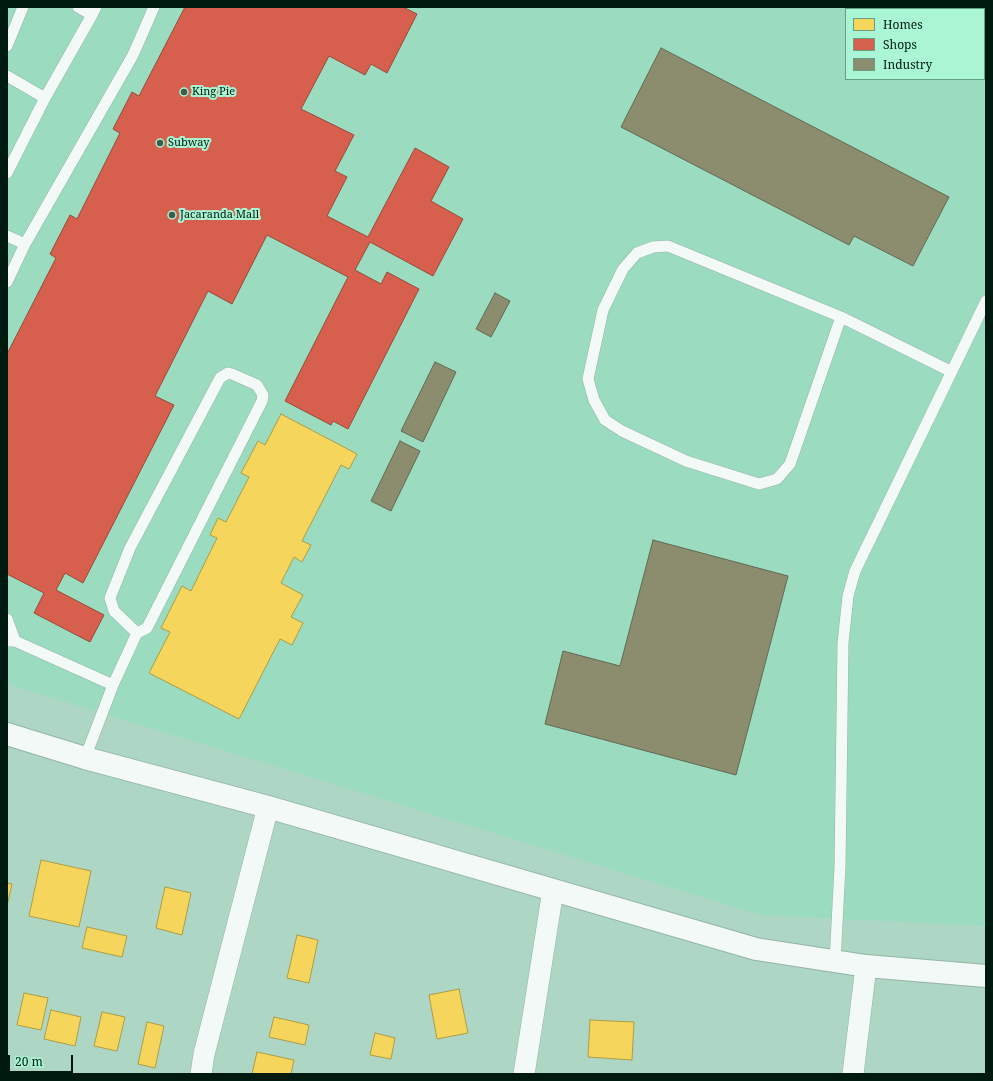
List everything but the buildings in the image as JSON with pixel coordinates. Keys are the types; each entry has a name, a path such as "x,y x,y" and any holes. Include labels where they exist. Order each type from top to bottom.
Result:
{"street":[{"path":"7,734 85,758 268,807 756,949 866,966 986,976"},
{"path":"200,1074 268,807"},
{"path":"524,1074 553,890"},
{"path":"853,1074 866,966"}],"lane":[{"path":"7,46 23,7"},
{"path":"7,173 45,98 94,11 78,7"},
{"path":"7,282 26,244 133,55 154,7"},
{"path":"7,76 45,98"},
{"path":"7,236 26,244"},
{"path":"841,317 790,464 777,479 759,484 686,461 616,427 605,420 594,400 588,379 603,310 623,269 637,253 653,247 668,246 841,317 950,371"},
{"path":"835,962 840,867 843,643 844,620 848,596 855,571 950,371 986,301"},
{"path":"85,758 113,685 137,633 147,628 262,401 263,395 257,385 232,374 228,373 220,378 130,548 110,598 114,611 137,633"},
{"path":"7,619 11,641 113,685"}],"shaded area":[{"path":"7,7 986,7 986,926 761,915 7,684"}],"place":[{"name":"King Pie","path":"184,92"},
{"name":"Subway","path":"160,143"},
{"name":"Jacaranda Mall","path":"172,215"}]}
